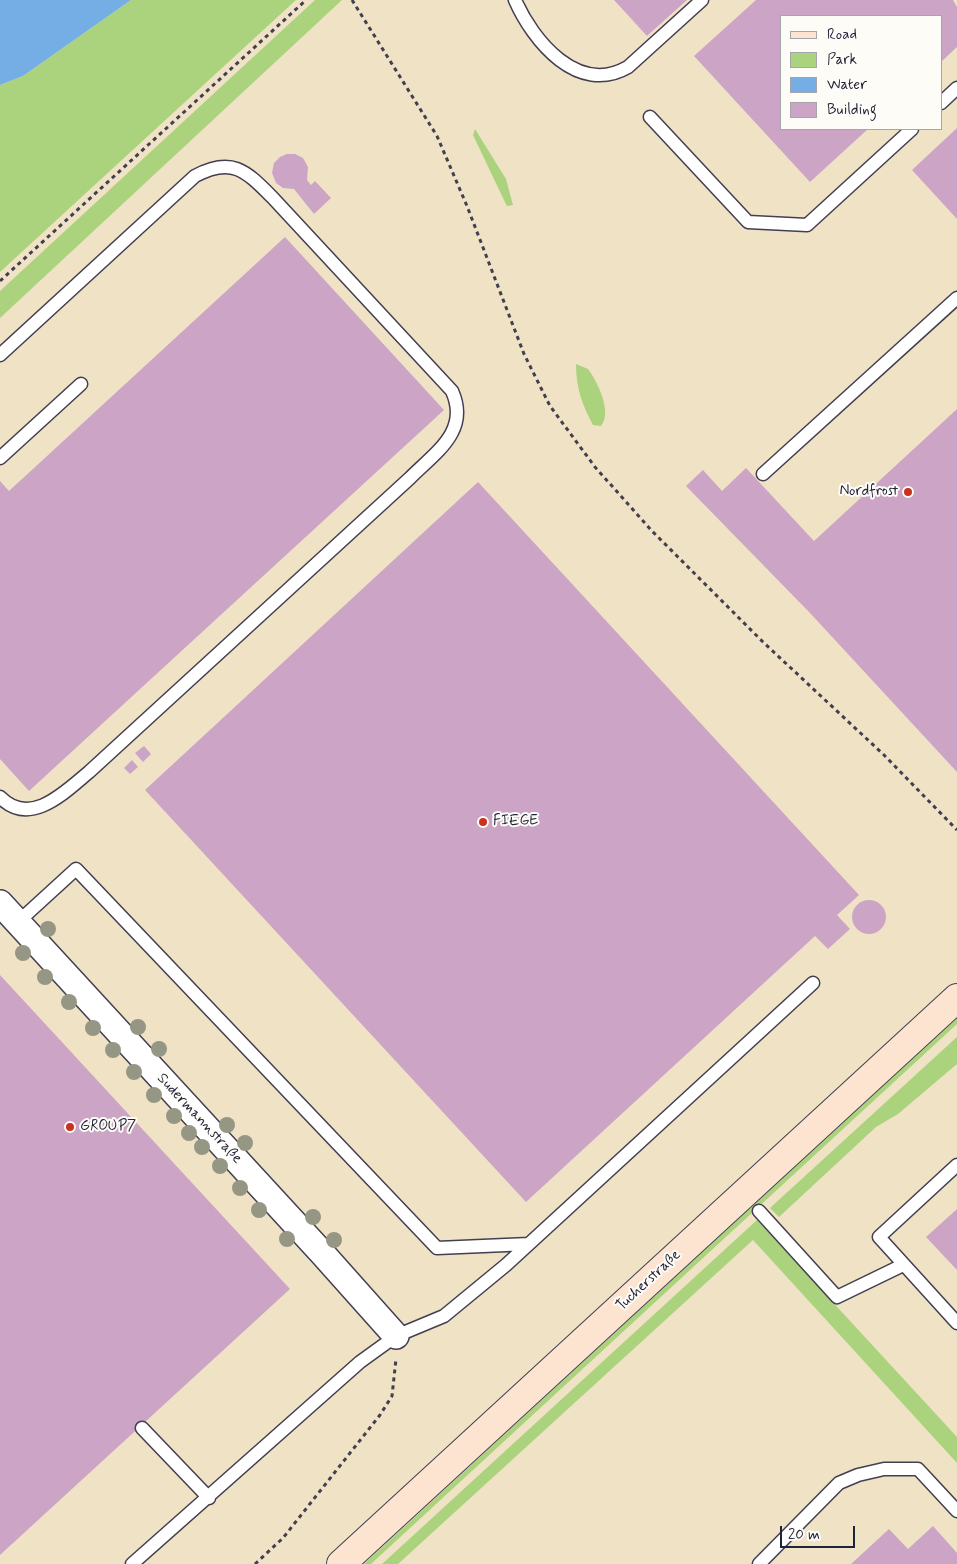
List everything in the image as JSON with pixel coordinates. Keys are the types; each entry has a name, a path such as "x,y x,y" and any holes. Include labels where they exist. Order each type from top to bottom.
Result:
{"main road":[{"name":"Tucherstraße","path":"342,1564 957,998"}],"street":[{"name":"Sudermannstraße","path":"0,903 396,1336"}],"lane":[{"path":"515,0 544,47 569,66 584,74 595,75 619,72 628,67 702,0"},
{"path":"942,102 957,88"},
{"path":"650,118 748,222 798,225 808,225 911,130"},
{"path":"0,355 195,176 212,167 231,166 248,173 272,197 452,391 457,403 458,416 454,431 410,478 89,772 57,799 40,807 27,810 11,806 0,796"},
{"path":"763,474 957,298"},
{"path":"0,458 81,384"},
{"path":"18,922 76,869 437,1248 529,1244"},
{"path":"132,1564 352,1370 396,1336 444,1316 529,1244 813,984"},
{"path":"957,1165 879,1237 957,1323"},
{"path":"759,1211 837,1297 903,1265"},
{"path":"142,1428 209,1498"},
{"path":"759,1564 839,1483 858,1475 884,1469 918,1469 957,1511"}],"path":[{"path":"0,281 306,0"},
{"path":"352,0 437,136 467,206 524,354 556,414 595,467 652,531 763,642 884,755 957,830"},
{"path":"254,1564 283,1538 392,1396 395,1377 396,1336"}],"green space":[{"path":"131,0 296,0 0,272 0,85 23,76"},
{"path":"315,0 342,0 0,318 0,291"},
{"path":"475,129 506,179 513,205 507,206 503,198 473,135"},
{"path":"576,364 588,369 596,381 605,405 604,420 601,426 593,425 580,396"},
{"path":"957,1017 957,1024 371,1564 364,1564"},
{"path":"957,1037 957,1064 898,1114 876,1127 779,1217 770,1208"},
{"path":"757,1220 957,1437 957,1463 753,1240 398,1564 382,1564"}],"water":[{"path":"0,0 131,0 23,76 0,85"}],"building":[{"path":"614,0 687,0 647,36"},
{"path":"756,0 953,0 957,7 957,47 942,61 942,15 780,15 780,130 867,130 810,182 694,56"},
{"path":"957,128 957,219 912,170"},
{"path":"287,154 295,154 303,158 308,167 307,180 311,185 315,181 331,198 314,214 294,189 283,188 276,183 272,173 274,163 280,157"},
{"path":"285,237 444,410 29,791 0,759 0,481 9,491"},
{"path":"957,409 957,772 810,613 686,486 703,470 722,491 746,468 814,541"},
{"name":"FIEGE","path":"478,482 859,895 837,915 850,929 828,949 815,936 526,1202 145,790"},
{"path":"144,746 151,754 143,762 135,753"},
{"path":"132,760 138,767 130,774 124,768"},
{"path":"869,900 876,901 881,905 885,910 885,924 881,929 876,933 869,934 862,933 857,929 853,924 852,917 853,910 857,905 862,901"},
{"name":"GROUP7","path":"0,975 290,1289 0,1555"},
{"path":"957,1209 957,1270 926,1237"},
{"path":"933,1526 957,1553 957,1564 851,1564 889,1529 908,1549"}],"place":[{"name":"Nordfrost","path":"908,492"},
{"name":"FIEGE","path":"483,822"},
{"name":"GROUP7","path":"70,1127"}]}
